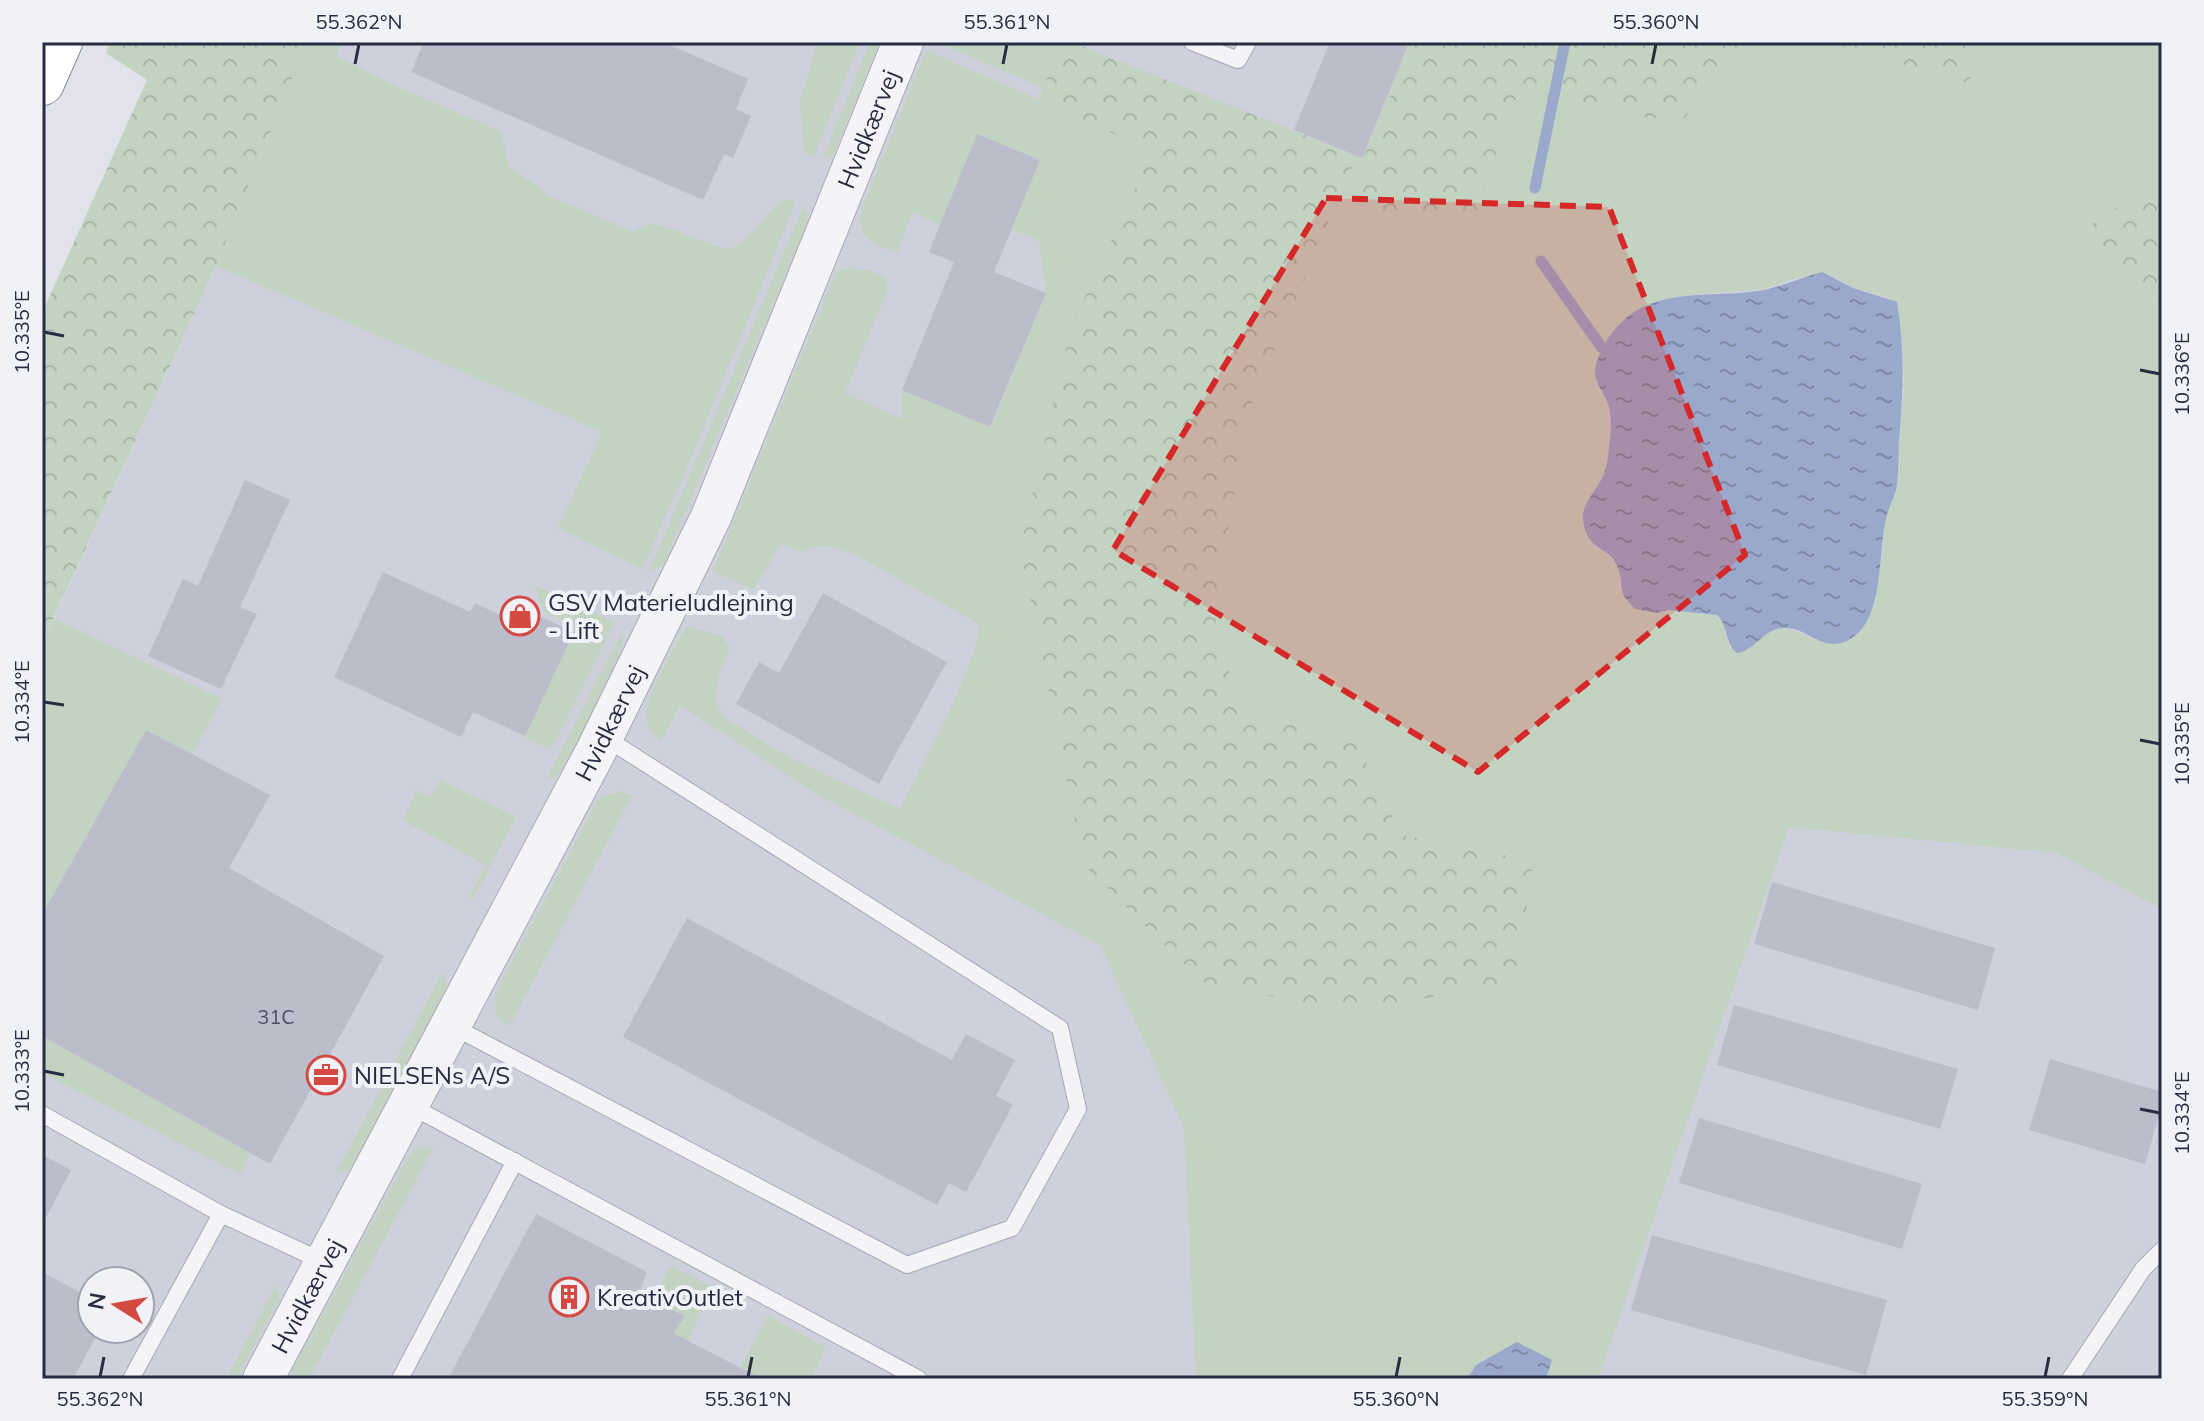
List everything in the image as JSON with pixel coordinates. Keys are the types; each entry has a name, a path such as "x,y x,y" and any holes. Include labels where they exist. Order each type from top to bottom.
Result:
{"highway":[{"path":"42,83 60,42"}],"street":[{"name":"Hvidkærvej","path":"263,1379 603,736 711,517 903,42"}],"lane":[{"path":"1192,42 1238,60 1248,42"},
{"path":"452,1026 907,1265 1012,1228 1078,1109 1060,1028 603,736"},
{"path":"409,1105 919,1379"},
{"path":"42,1114 221,1214 326,1262"},
{"path":"400,1379 515,1161"},
{"path":"131,1379 221,1214"},
{"path":"2070,1379 2143,1269 2162,1250"}],"highlighted area":[{"path":"1326,198 1609,207 1745,555 1478,772 1113,550"}],"shaded area":[{"path":"307,42 2162,42 2162,1379 42,1379 42,644 216,266"}],"green space":[{"path":"110,42 307,42 216,266 42,643 42,313 147,80 106,53"},
{"path":"307,42 342,42 336,56 402,89 501,131 510,169 547,195 633,232 657,224 731,249 745,240 780,201 793,200 795,204 690,461 642,569 558,528 602,432 216,266"},
{"path":"818,42 860,42 814,157 804,153 800,101"},
{"path":"870,42 880,42 834,154 822,160"},
{"path":"937,42 1063,42 1043,88"},
{"path":"1063,42 1072,42 1362,158 1355,160 1245,420 1215,627 1243,713 1355,739 1401,835 1533,861 1517,982 1349,1012 1202,982 1084,865 1020,549 1070,330 1152,151 1038,99"},
{"path":"1409,42 1414,42 1344,201 1476,212 1519,88 1603,112 1681,121 1751,42 1825,42 1969,84 1971,42 2162,42 2162,178 2082,231 2162,313 2162,909 2057,853 1789,827 1598,1379 1196,1379 1184,1128 1100,945 813,792 680,705 661,742 647,721 654,686 686,627 722,636 730,648 719,673 715,698 723,717 789,757 900,809 970,663 979,624 852,553 824,545 800,552 781,543 753,590 713,571 836,272 861,269 886,278 888,289 845,393 902,419 902,390 991,427 1046,293 1039,240 1011,229 1040,160 978,134 940,225 913,212 897,253 868,240 864,235 861,211 926,50 1153,150 1070,330 1020,549 1084,865 1533,862 1401,835 1355,739 1243,713 1215,627 1245,420 1355,160 1362,158","holes":["1835,276 1853,288 1887,297 1902,335 1904,382 1896,489 1885,519 1882,558 1872,608 1834,644 1779,629 1769,631 1749,650 1728,643 1724,624 1717,615 1668,610 1658,613 1620,590 1618,567 1608,554 1595,547 1583,518 1584,510 1604,474 1610,444 1608,403 1596,383 1651,303 1682,296 1765,289 1800,277"]},
{"path":"1414,42 1751,42 1682,121 1603,112 1519,89 1476,212 1402,216 1344,201"},
{"path":"1825,42 1971,42 1970,84"},
{"path":"2162,178 2162,313 2082,231"},
{"path":"803,207 808,213 808,221 664,564 649,572"},
{"path":"534,585 615,622 551,750 524,737 577,626 545,612"},
{"path":"54,619 222,699 192,754 146,730 42,915 42,643"},
{"path":"622,632 619,655 581,734 563,768 546,780"},
{"path":"440,780 516,817 473,899 469,897 485,865 403,820 416,791 430,798"},
{"path":"620,791 632,796 510,1025 503,1022 495,1005 503,978 599,798"},
{"path":"443,971 447,987 351,1170 336,1173"},
{"path":"42,1036 250,1153 240,1174 42,1073"},
{"path":"434,1147 309,1379 291,1379 292,1371 408,1157 417,1148"},
{"path":"670,1265 712,1287 688,1341 673,1333 684,1315 655,1301"},
{"path":"277,1284 279,1300 236,1379 226,1379"},
{"path":"768,1315 826,1348 811,1379 762,1379 740,1368"}],"water":[{"path":"1822,272 1853,288 1897,302 1902,372 1898,478 1886,519 1875,600 1862,628 1842,643 1824,642 1801,631 1783,628 1770,632 1737,653 1717,615 1635,609 1622,592 1613,559 1593,544 1585,531 1583,514 1604,473 1611,431 1609,409 1597,381 1596,365 1615,329 1627,317 1649,304 1681,297 1764,290"},
{"path":"1517,1342 1552,1360 1546,1379 1467,1379 1476,1365"}],"building":[{"path":"424,42 663,42 748,79 736,109 751,116 733,158 724,154 703,200 411,72"},
{"path":"1330,42 1409,42 1362,158 1294,130"},
{"path":"977,134 1040,160 994,272 1046,293 990,427 902,390 954,262 929,252"},
{"path":"245,480 290,500 240,607 257,614 221,689 148,656 183,579 198,586"},
{"path":"383,572 470,612 475,603 508,619 515,605 574,632 525,736 473,712 461,737 334,677"},
{"path":"823,593 947,662 879,784 736,704 759,662 779,673"},
{"path":"146,730 270,795 229,868 384,956 270,1164 42,1036 42,915"},
{"path":"1772,882 1995,948 1978,1010 1754,944"},
{"path":"687,918 952,1060 966,1034 1015,1060 996,1096 1013,1105 966,1192 949,1183 937,1205 623,1037"},
{"path":"1734,1005 1958,1069 1940,1129 1717,1065"},
{"path":"2050,1059 2162,1092 2162,1105 2145,1164 2029,1130"},
{"path":"1699,1118 1922,1184 1902,1249 1679,1183"},
{"path":"42,1155 71,1170 42,1225"},
{"name":"KreativOutlet","path":"536,1214 647,1272 639,1293 685,1316 673,1333 762,1379 448,1379"},
{"path":"1652,1235 1887,1300 1866,1375 1631,1310"},
{"path":"42,1272 76,1290 76,1345 91,1345 73,1379 42,1379"}],"waterway":[{"path":"1535,188 1565,42"},
{"path":"1541,261 1602,348"}],"place":[{"name":"GSV Materieludlejning - Lift","path":"520,616"},
{"name":"NIELSENs A/S","path":"326,1075"},
{"name":"KreativOutlet","path":"569,1297"}]}
